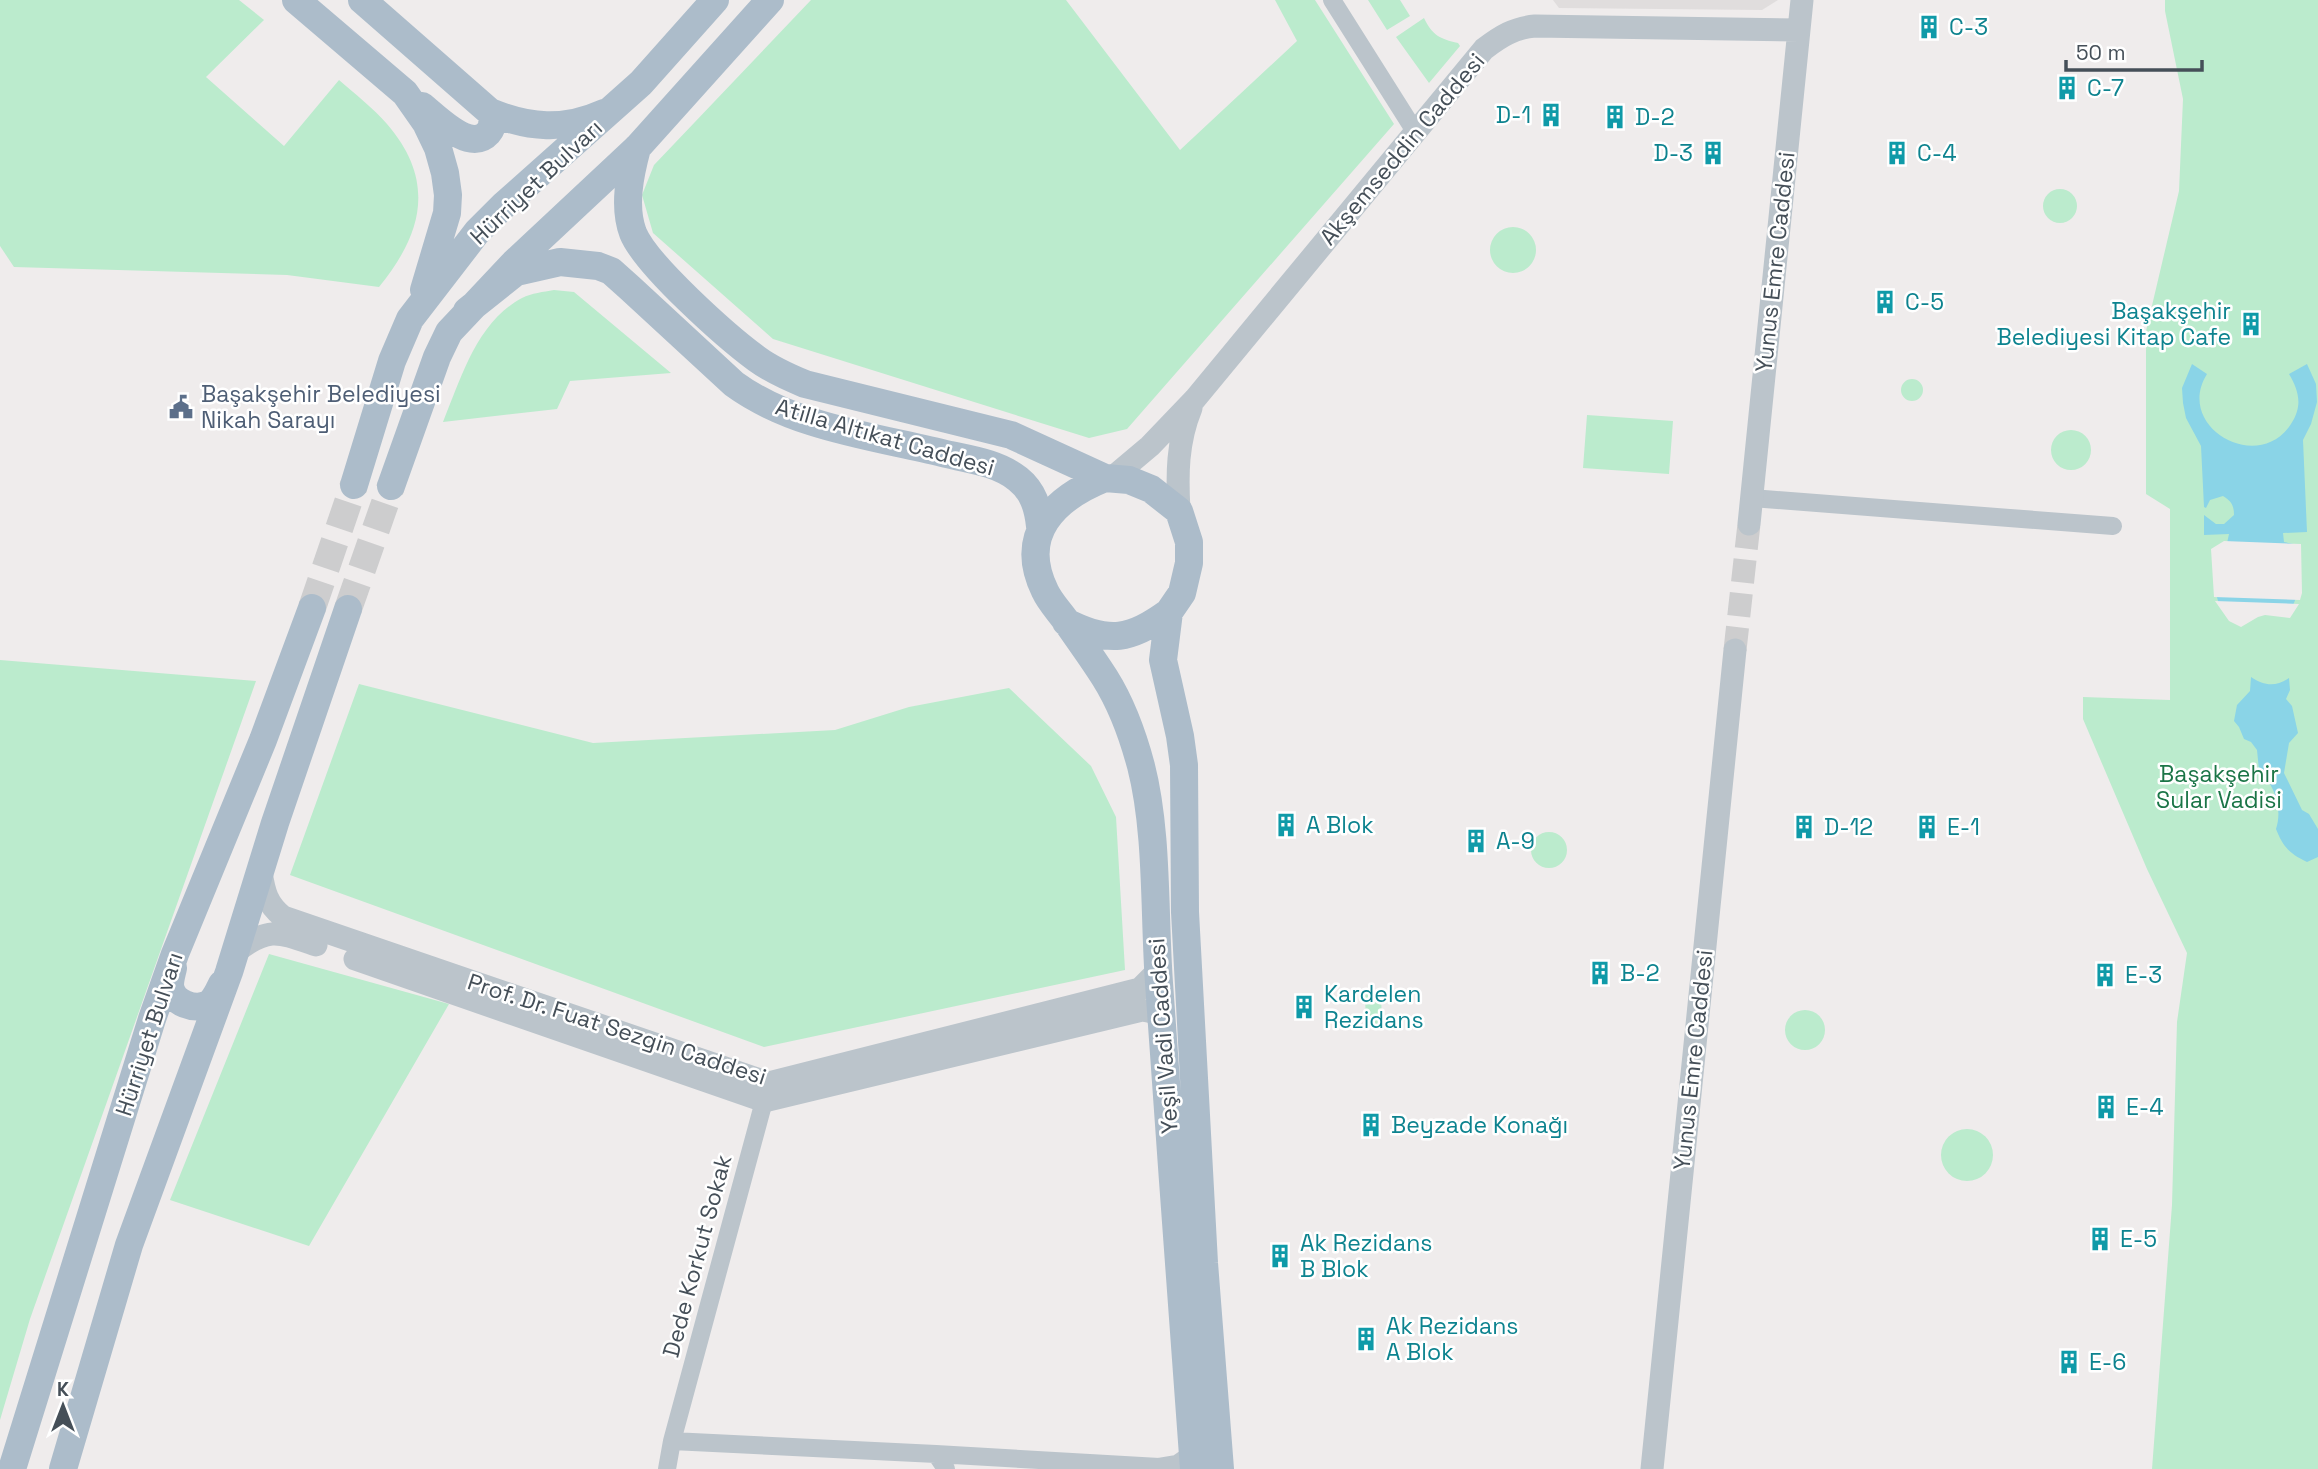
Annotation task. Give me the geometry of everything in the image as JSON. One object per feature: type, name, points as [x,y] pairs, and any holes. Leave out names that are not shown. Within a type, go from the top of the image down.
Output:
[{"type":"main road","points":[[296,0],[458,135],[481,138],[491,130],[493,117],[490,112],[362,0]]},
{"type":"main road","name":"Hürriyet Bulvarı","points":[[354,485],[401,336],[419,307],[477,232],[503,205],[617,107],[715,0]]},
{"type":"main road","name":"Hürriyet Bulvarı","points":[[391,486],[437,357],[449,332],[514,263],[636,148],[770,0]]},
{"type":"main road","points":[[405,93],[426,123],[438,148],[448,195],[447,213],[419,307]]},
{"type":"main road","points":[[490,112],[515,122],[556,125],[578,123],[617,107]]},
{"type":"main road","name":"Atilla Altıkat Caddesi","points":[[636,148],[628,201],[633,231],[641,248],[657,267],[757,360],[780,374],[805,384],[1011,435],[1109,478]]},
{"type":"main road","name":"Atilla Altıkat Caddesi","points":[[467,311],[516,272],[560,262],[598,266],[611,271],[734,384],[750,395],[793,415],[975,461],[1010,473],[1028,489],[1037,507],[1040,526]]},
{"type":"main road","points":[[1040,526],[1083,487],[1109,478],[1129,480],[1151,489],[1179,511]]},
{"type":"main road","name":"Yeşil Vadi Caddesi","points":[[1066,622],[1097,635],[1124,636],[1137,633],[1169,612],[1182,593],[1189,563],[1189,542],[1179,511]]},
{"type":"main road","name":"Yeşil Vadi Caddesi","points":[[1040,526],[1037,563],[1045,592],[1119,704],[1141,768],[1153,856],[1158,965],[1194,1461]]},
{"type":"main road","name":"Hürriyet Bulvarı","points":[[12,1469],[152,1019],[175,954],[263,740],[312,608]]},
{"type":"main road","points":[[63,1469],[129,1245],[232,962],[275,823],[348,609]]},
{"type":"main road","name":"Yeşil Vadi Caddesi","points":[[1169,612],[1163,660],[1184,765],[1185,912],[1204,1264],[1220,1469]]},
{"type":"main road","points":[[175,954],[170,986],[176,999],[196,1007],[213,1000],[232,962]]},
{"type":"street","points":[[1332,0],[1416,133]]},
{"type":"street","name":"Yunus Emre Caddesi","points":[[1749,524],[1802,0]]},
{"type":"street","name":"Akşemseddin Caddesi","points":[[1109,478],[1150,446],[1195,399],[1484,49],[1500,36],[1518,28],[1799,30]]},
{"type":"street","name":"Akşemseddin Caddesi","points":[[1179,511],[1178,454],[1183,428],[1195,399]]},
{"type":"street","points":[[1752,498],[2113,526]]},
{"type":"street","name":"Yunus Emre Caddesi","points":[[1652,1469],[1735,650]]},
{"type":"street","name":"Prof. Dr. Fuat Sezgin Caddesi","points":[[261,873],[270,907],[283,917],[766,1092],[1140,989],[1154,975],[1158,965]]},
{"type":"street","name":"Prof. Dr. Fuat Sezgin Caddesi","points":[[232,962],[252,939],[270,933],[292,937],[766,1092],[1142,1010],[1153,1012],[1162,1021]]},
{"type":"street","name":"Dede Korkut Sokak","points":[[667,1469],[672,1441],[766,1092]]},
{"type":"street","points":[[672,1441],[941,1462],[1161,1468],[1194,1461]]},
{"type":"shaded area","points":[[1553,0],[1778,0],[1762,10],[1559,8]]},
{"type":"green space","points":[[0,0],[239,0],[264,20],[206,77],[284,146],[339,80],[382,118],[403,145],[413,166],[418,186],[418,207],[406,247],[394,267],[379,287],[287,275],[14,267],[0,246]]},
{"type":"green space","points":[[811,0],[1066,0],[1180,150],[1297,41],[1275,0],[1315,0],[1394,124],[1127,429],[1089,438],[773,339],[653,233],[642,195],[654,165]]},
{"type":"green space","points":[[1368,0],[1400,0],[1410,16],[1387,30]]},
{"type":"green space","name":"Başakşehir Sular Vadisi","points":[[2165,0],[2318,0],[2318,1469],[2152,1469],[2172,1205],[2177,1022],[2187,953],[2147,869],[2083,719],[2083,697],[2170,700],[2170,509],[2146,494],[2146,331],[2179,191],[2183,99]]},
{"type":"green space","points":[[1424,18],[1437,35],[1460,46],[1429,83],[1396,37]]},
{"type":"green space","points":[[2060,189],[2072,194],[2077,206],[2072,218],[2060,223],[2048,218],[2043,206],[2048,194]]},
{"type":"green space","points":[[1513,227],[1530,233],[1536,250],[1530,267],[1513,273],[1496,267],[1490,250],[1496,233]]},
{"type":"green space","points":[[554,290],[574,292],[671,373],[570,381],[557,409],[443,422],[472,352],[493,321],[506,308],[522,298]]},
{"type":"green space","points":[[1912,379],[1920,382],[1923,390],[1920,398],[1912,401],[1904,398],[1901,390],[1904,382]]},
{"type":"green space","points":[[1587,415],[1673,421],[1669,474],[1583,468]]},
{"type":"green space","points":[[2071,430],[2079,431],[2085,436],[2090,442],[2090,458],[2085,464],[2079,469],[2071,470],[2063,469],[2057,464],[2052,458],[2051,450],[2052,442],[2057,436],[2063,431]]},
{"type":"green space","points":[[0,660],[256,681],[30,1319],[0,1420]]},
{"type":"green space","points":[[359,684],[593,743],[835,730],[909,707],[1009,688],[1091,766],[1116,817],[1125,970],[764,1047],[290,875]]},
{"type":"green space","points":[[1549,832],[1562,837],[1567,850],[1562,863],[1549,868],[1536,863],[1531,850],[1536,837]]},
{"type":"green space","points":[[269,954],[449,1004],[309,1246],[170,1200]]},
{"type":"green space","points":[[1381,993],[1382,1026],[1366,1026],[1365,994]]},
{"type":"green space","points":[[1805,1010],[1813,1011],[1819,1016],[1824,1022],[1824,1038],[1819,1044],[1813,1049],[1805,1050],[1797,1049],[1791,1044],[1786,1038],[1785,1030],[1786,1022],[1791,1016],[1797,1011]]},
{"type":"green space","points":[[1967,1129],[1977,1131],[1985,1137],[1991,1145],[1991,1165],[1985,1173],[1977,1179],[1967,1181],[1957,1179],[1949,1173],[1943,1165],[1941,1155],[1943,1145],[1949,1137],[1957,1131]]},
{"type":"water","points":[[2192,364],[2207,374],[2200,393],[2202,411],[2210,427],[2224,438],[2241,445],[2259,445],[2277,439],[2291,424],[2297,411],[2298,399],[2289,374],[2307,364],[2316,384],[2317,402],[2303,440],[2307,532],[2283,533],[2284,542],[2298,545],[2298,593],[2289,615],[2219,604],[2216,594],[2229,534],[2204,535],[2204,515],[2216,524],[2224,524],[2234,512],[2232,504],[2223,496],[2210,500],[2206,508],[2204,507],[2201,446],[2186,418],[2183,403],[2182,388]]},
{"type":"water","points":[[2251,677],[2270,684],[2289,678],[2290,690],[2286,699],[2292,706],[2298,733],[2289,743],[2284,773],[2302,810],[2309,814],[2318,829],[2318,857],[2307,862],[2292,853],[2281,841],[2276,829],[2278,805],[2273,789],[2259,770],[2257,750],[2251,742],[2244,739],[2234,721],[2237,705],[2250,691]]},
{"type":"pier","points":[[2224,541],[2301,544],[2300,600],[2214,597],[2211,549]]},
{"type":"pier","points":[[2215,601],[2299,604],[2290,618],[2265,615],[2241,627],[2229,621]]},
{"type":"tunnel","points":[[312,608],[354,485]]},
{"type":"tunnel","points":[[348,609],[391,486]]},
{"type":"tunnel","points":[[1735,650],[1749,524]]},
{"type":"place","name":"C-3","points":[[1929,27]]},
{"type":"place","name":"C-7","points":[[2067,88]]},
{"type":"place","name":"D-1","points":[[1551,115]]},
{"type":"place","name":"D-2","points":[[1615,117]]},
{"type":"place","name":"D-3","points":[[1713,153]]},
{"type":"place","name":"C-4","points":[[1897,153]]},
{"type":"place","name":"C-5","points":[[1885,302]]},
{"type":"place","name":"Başakşehir Belediyesi Kitap Cafe","points":[[2251,324]]},
{"type":"place","name":"Başakşehir Belediyesi Nikah Sarayı","points":[[181,407]]},
{"type":"place","name":"A Blok","points":[[1286,825]]},
{"type":"place","name":"D-12","points":[[1804,827]]},
{"type":"place","name":"E-1","points":[[1927,827]]},
{"type":"place","name":"A-9","points":[[1476,841]]},
{"type":"place","name":"B-2","points":[[1600,973]]},
{"type":"place","name":"E-3","points":[[2105,975]]},
{"type":"place","name":"Kardelen Rezidans","points":[[1304,1007]]},
{"type":"place","name":"E-4","points":[[2106,1107]]},
{"type":"place","name":"Beyzade Konağı","points":[[1371,1125]]},
{"type":"place","name":"E-5","points":[[2100,1239]]},
{"type":"place","name":"Ak Rezidans B Blok","points":[[1280,1256]]},
{"type":"place","name":"Ak Rezidans A Blok","points":[[1366,1339]]},
{"type":"place","name":"E-6","points":[[2069,1362]]}]
